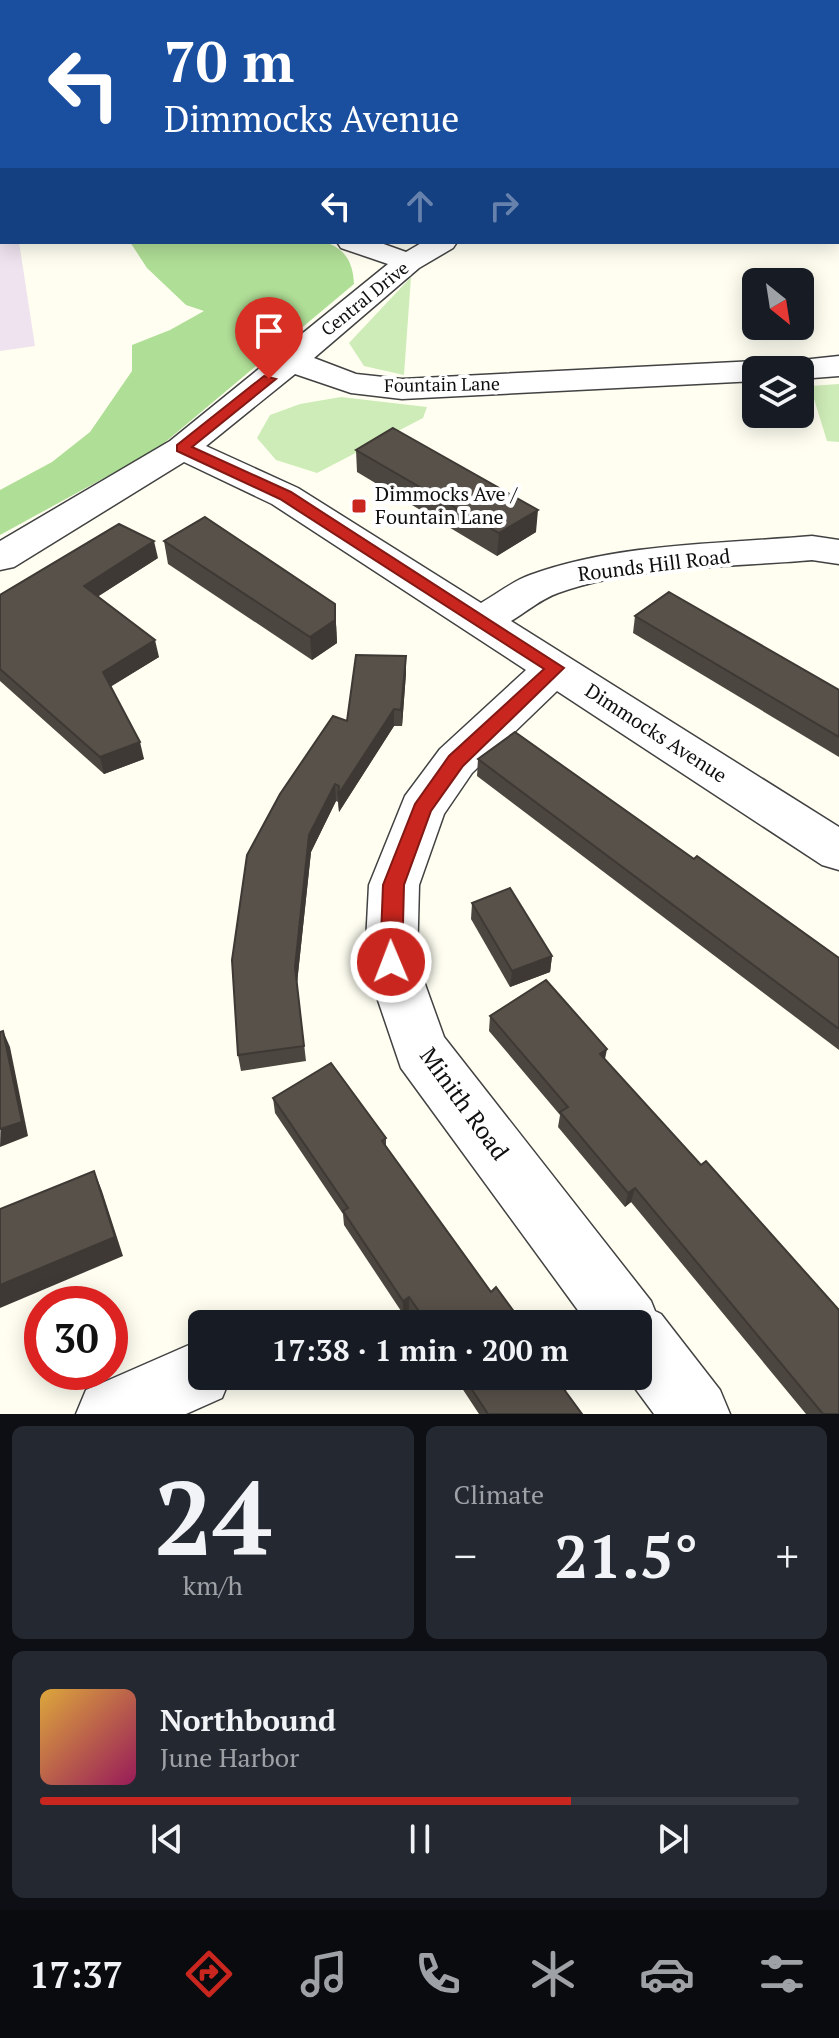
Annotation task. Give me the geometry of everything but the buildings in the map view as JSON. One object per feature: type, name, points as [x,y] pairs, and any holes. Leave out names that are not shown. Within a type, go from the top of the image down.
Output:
[{"type":"street","points":[[357,244],[409,262]]},
{"type":"street","name":"Central Drive","points":[[291,361],[409,262],[440,244]]},
{"type":"street","points":[[0,558],[182,448],[291,361]]},
{"type":"street","name":"Fountain Lane","points":[[291,361],[351,383],[402,389],[742,372]]},
{"type":"street","points":[[814,368],[839,366]]},
{"type":"street","name":"Dimmocks Avenue","points":[[182,448],[285,496],[839,851]]},
{"type":"street","name":"Rounds Hill Road","points":[[481,621],[540,585],[582,572],[648,562],[812,548],[839,552]]},
{"type":"street","name":"Minith Road","points":[[555,668],[456,761],[422,809],[394,885],[391,962],[421,1050],[617,1310]]},
{"type":"street","points":[[652,1356],[696,1414]]},
{"type":"street","points":[[110,1414],[188,1379]]},
{"type":"shaded area","points":[[0,244],[19,244],[35,346],[0,351]]},
{"type":"green space","points":[[131,244],[329,244],[347,258],[354,284],[157,449],[0,535],[0,490],[52,462],[90,432],[132,371],[132,345],[170,330],[204,311],[186,305],[147,268]]},
{"type":"green space","points":[[411,277],[404,375],[364,366],[349,343]]},
{"type":"green space","points":[[839,384],[839,442],[827,441],[814,399],[814,386]]},
{"type":"green space","points":[[341,397],[427,407],[423,418],[317,473],[276,460],[257,438],[270,415],[300,404]]},
{"type":"place","name":"Dimmocks Ave / Fountain Lane","points":[[359,506]]},
{"type":"route","points":[[269,379],[182,448],[285,496],[555,668],[456,761],[422,809],[394,885],[391,962]]}]
